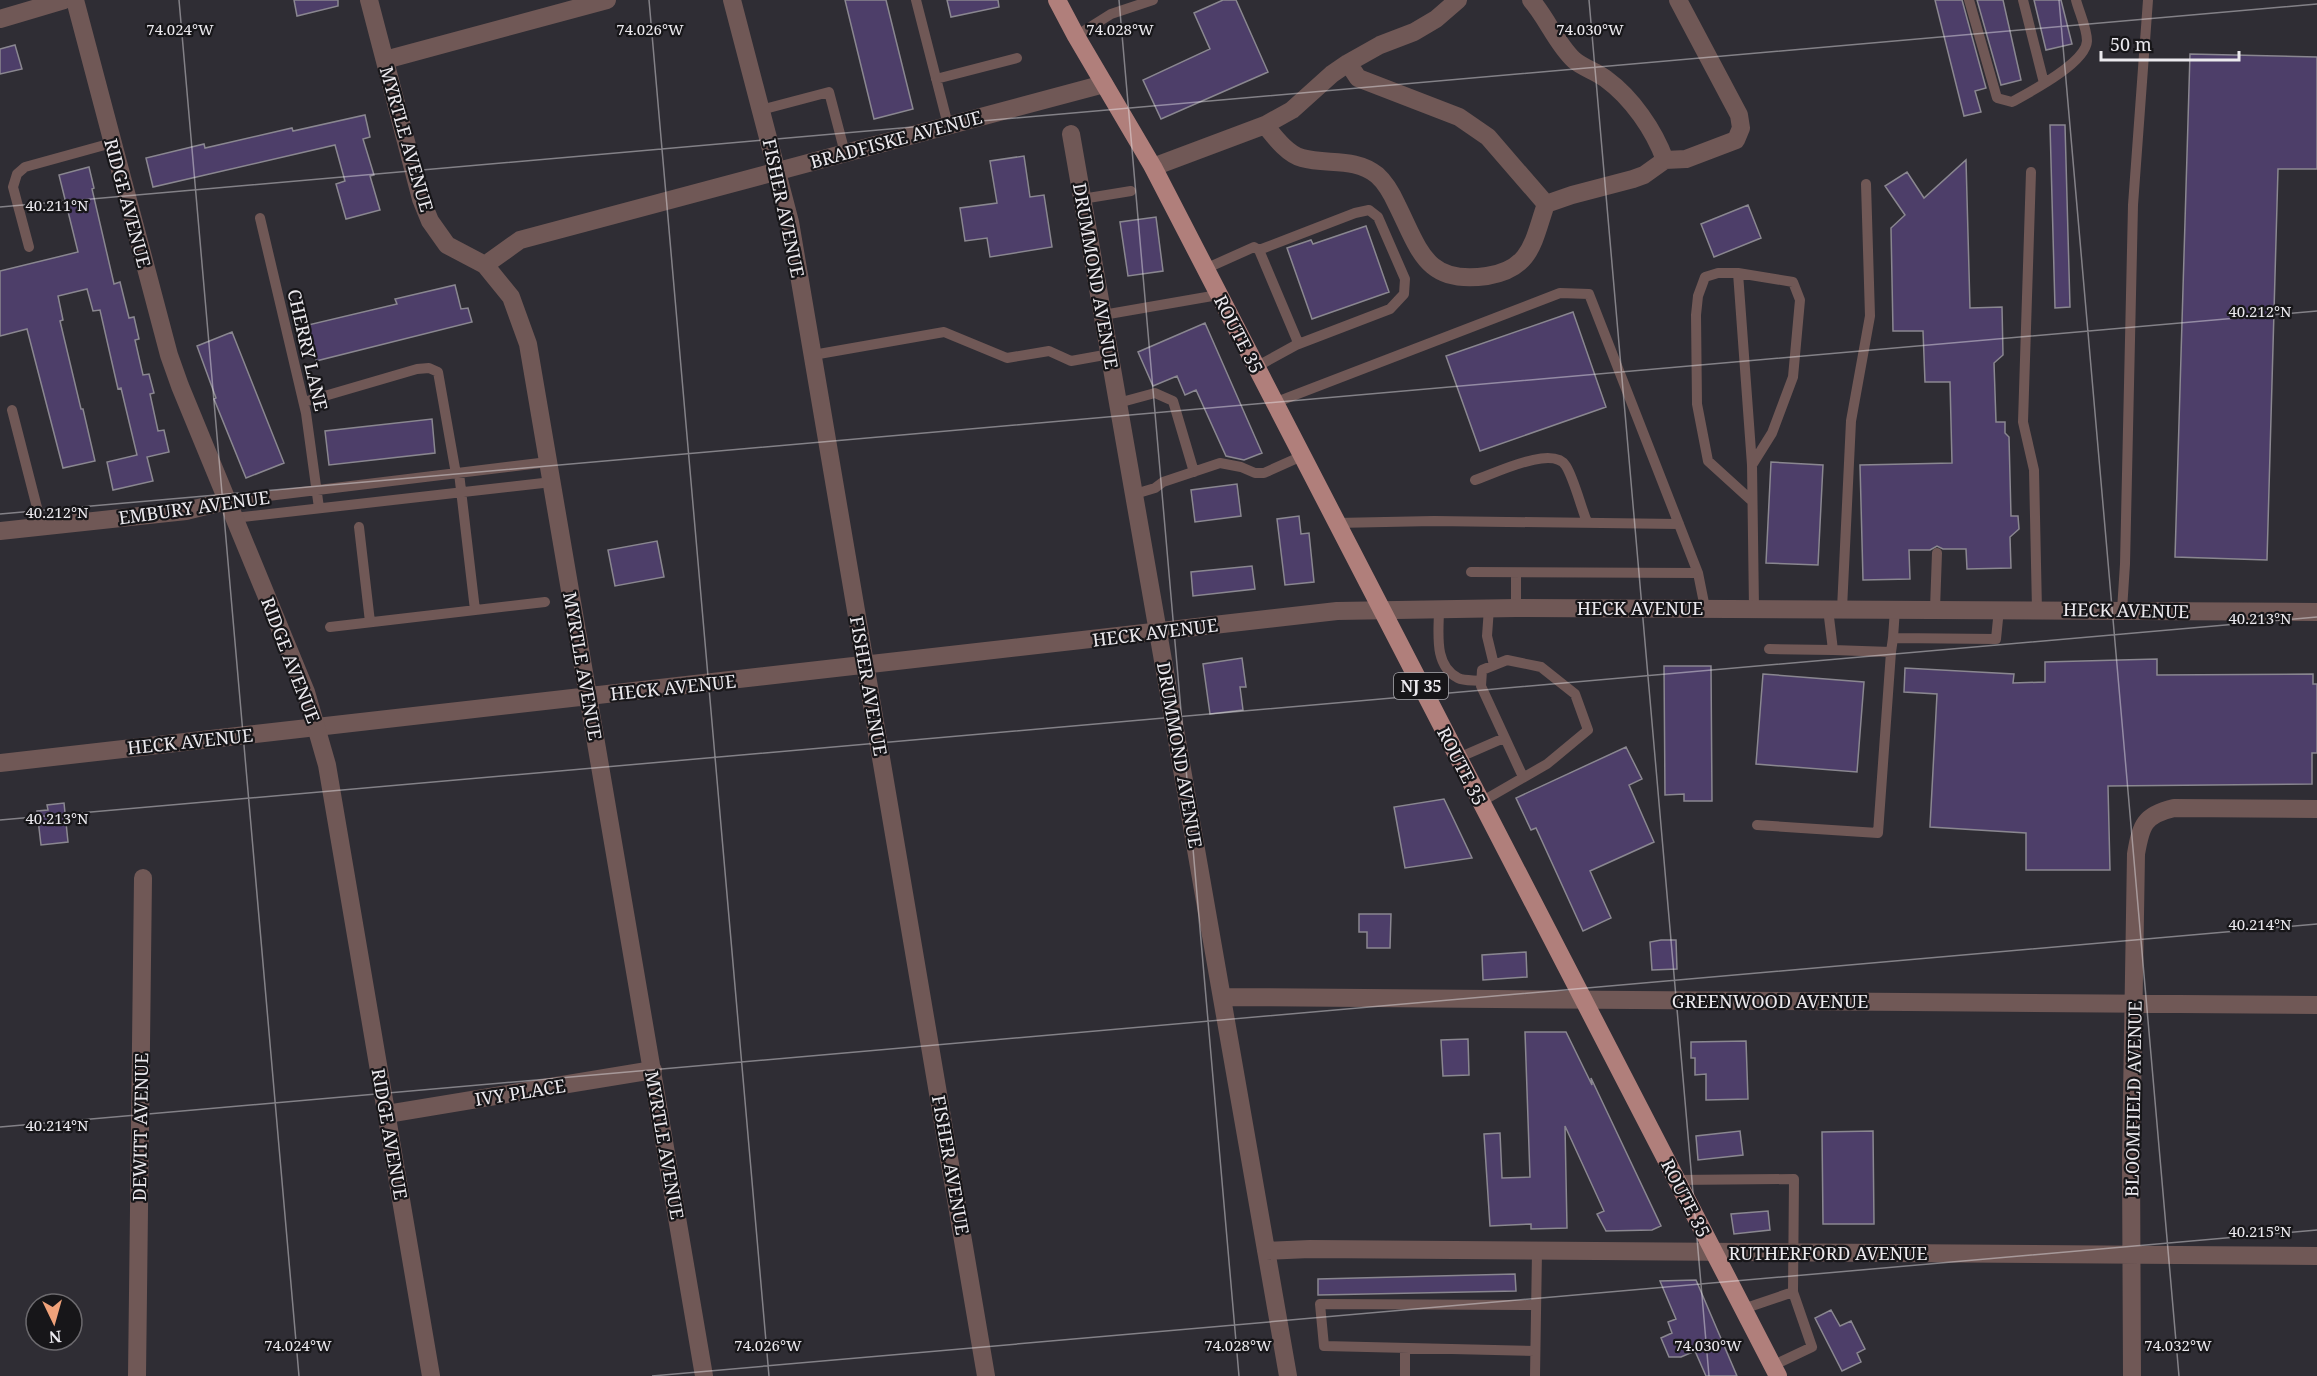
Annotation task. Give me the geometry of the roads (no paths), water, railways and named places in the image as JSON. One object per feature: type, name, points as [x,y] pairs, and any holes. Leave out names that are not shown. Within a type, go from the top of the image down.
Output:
[{"type":"main road","name":"ROUTE 35","points":[[1057,0],[1153,167],[1775,1371]]},
{"type":"street","points":[[0,19],[64,0]]},
{"type":"street","name":"RIDGE AVENUE","points":[[75,0],[169,355],[306,692],[327,765],[431,1376]]},
{"type":"street","name":"MYRTLE AVENUE","points":[[369,0],[421,199],[430,221],[447,245],[485,265],[511,297],[528,344],[704,1376]]},
{"type":"street","points":[[385,60],[608,0]]},
{"type":"street","name":"FISHER AVENUE","points":[[732,0],[790,222],[986,1376]]},
{"type":"street","points":[[1153,167],[1265,125],[1292,110],[1332,74],[1348,63],[1380,45],[1414,32],[1436,19],[1458,0]]},
{"type":"street","points":[[1531,0],[1575,61],[1605,78],[1628,100],[1656,139],[1665,160]]},
{"type":"street","points":[[1546,204],[1633,180],[1665,160],[1686,159],[1736,140],[1741,128],[1739,115],[1678,0]]},
{"type":"street","points":[[1348,63],[1358,78],[1459,117],[1488,137],[1546,204]]},
{"type":"street","name":"BRADFISKE AVENUE","points":[[485,265],[520,240],[1104,84]]},
{"type":"street","points":[[1265,125],[1282,144],[1301,158],[1344,162],[1364,167],[1377,175],[1389,189],[1423,257],[1441,273],[1460,277],[1479,277],[1515,268],[1532,245],[1546,204]]},
{"type":"street","name":"DRUMMOND AVENUE","points":[[1071,134],[1288,1376]]},
{"type":"street","name":"EMBURY AVENUE","points":[[0,531],[186,511],[227,501]]},
{"type":"street","name":"HECK AVENUE","points":[[0,763],[1337,610],[1754,608],[2317,612]]},
{"type":"street","name":"BLOOMFIELD AVENUE","points":[[2132,1376],[2134,1004],[2136,854],[2139,835],[2144,824],[2158,812],[2174,808],[2317,809]]},
{"type":"street","name":"DEWITT AVENUE","points":[[137,1376],[142,878]]},
{"type":"street","name":"GREENWOOD AVENUE","points":[[1222,997],[2317,1005]]},
{"type":"street","name":"IVY PLACE","points":[[387,1114],[653,1070]]},
{"type":"street","name":"RUTHERFORD AVENUE","points":[[1266,1251],[2317,1256]]},
{"type":"lane","points":[[916,0],[948,125]]},
{"type":"lane","points":[[1076,36],[1111,14],[1141,2],[1153,0]]},
{"type":"lane","points":[[1969,0],[1997,98],[2012,102],[2065,70],[2083,51],[2087,42],[2076,0]]},
{"type":"lane","points":[[2023,0],[2044,83]]},
{"type":"lane","points":[[2122,610],[2133,205],[2148,0]]},
{"type":"lane","points":[[936,79],[1017,58]]},
{"type":"lane","points":[[761,110],[829,92],[845,153]]},
{"type":"lane","points":[[29,247],[13,187],[17,174],[25,167],[112,143]]},
{"type":"lane","points":[[2031,172],[2023,422],[2034,470],[2037,610]]},
{"type":"lane","points":[[1833,650],[1851,421],[1870,316],[1866,184]]},
{"type":"lane","points":[[1083,200],[1131,191]]},
{"type":"lane","points":[[1256,367],[1296,345],[1390,309],[1404,294],[1405,279],[1378,217],[1369,210],[1355,213],[1259,250]]},
{"type":"lane","name":"CHERRY LANE","points":[[260,218],[304,402],[316,490]]},
{"type":"lane","points":[[1205,269],[1254,247],[1259,250],[1297,340],[1296,345]]},
{"type":"lane","points":[[1752,465],[1772,433],[1793,377],[1800,300],[1792,282],[1738,273],[1718,273],[1705,277],[1698,296],[1696,404],[1708,461],[1752,501]]},
{"type":"lane","points":[[1738,273],[1752,465],[1754,608]]},
{"type":"lane","points":[[1274,403],[1560,293],[1589,294],[1698,573],[1705,608]]},
{"type":"lane","points":[[1103,315],[1218,295]]},
{"type":"lane","points":[[813,355],[944,332],[1007,358],[1049,351],[1071,361],[1110,354]]},
{"type":"lane","points":[[304,402],[417,369],[429,368],[438,372],[462,491],[475,610]]},
{"type":"lane","points":[[1118,403],[1155,393],[1173,401],[1194,472]]},
{"type":"lane","points":[[12,410],[42,527]]},
{"type":"lane","points":[[1135,494],[1220,463],[1241,467],[1255,473],[1264,473],[1302,456]]},
{"type":"lane","points":[[1475,480],[1540,457],[1555,458],[1565,464],[1587,522]]},
{"type":"lane","name":"EMBURY AVENUE","points":[[227,501],[548,462]]},
{"type":"lane","name":"EMBURY AVENUE","points":[[234,518],[552,482]]},
{"type":"lane","points":[[316,490],[319,508]]},
{"type":"lane","points":[[1336,523],[1434,521],[1679,524]]},
{"type":"lane","points":[[359,527],[370,622]]},
{"type":"lane","points":[[1935,609],[1936,553]]},
{"type":"lane","points":[[1471,573],[1698,573]]},
{"type":"lane","points":[[1516,573],[1516,608]]},
{"type":"lane","points":[[330,627],[545,602]]},
{"type":"lane","points":[[1489,608],[1487,636],[1494,665]]},
{"type":"lane","points":[[1439,609],[1439,650],[1443,666],[1459,679],[1481,681]]},
{"type":"lane","points":[[1757,825],[1878,833],[1895,609]]},
{"type":"lane","points":[[1893,638],[1996,639],[1999,609]]},
{"type":"lane","points":[[1769,649],[1891,652]]},
{"type":"lane","points":[[1480,801],[1547,764],[1588,730],[1575,694],[1541,667],[1507,660],[1482,670],[1481,686],[1523,777]]},
{"type":"lane","points":[[1458,758],[1504,738]]},
{"type":"lane","points":[[1676,1180],[1794,1179],[1792,1292],[1812,1347],[1775,1371]]},
{"type":"lane","points":[[1535,1376],[1537,1251]]},
{"type":"lane","points":[[1743,1309],[1792,1292]]},
{"type":"lane","points":[[1535,1305],[1320,1304],[1324,1346],[1535,1352]]},
{"type":"lane","points":[[1405,1349],[1405,1376]]}]
